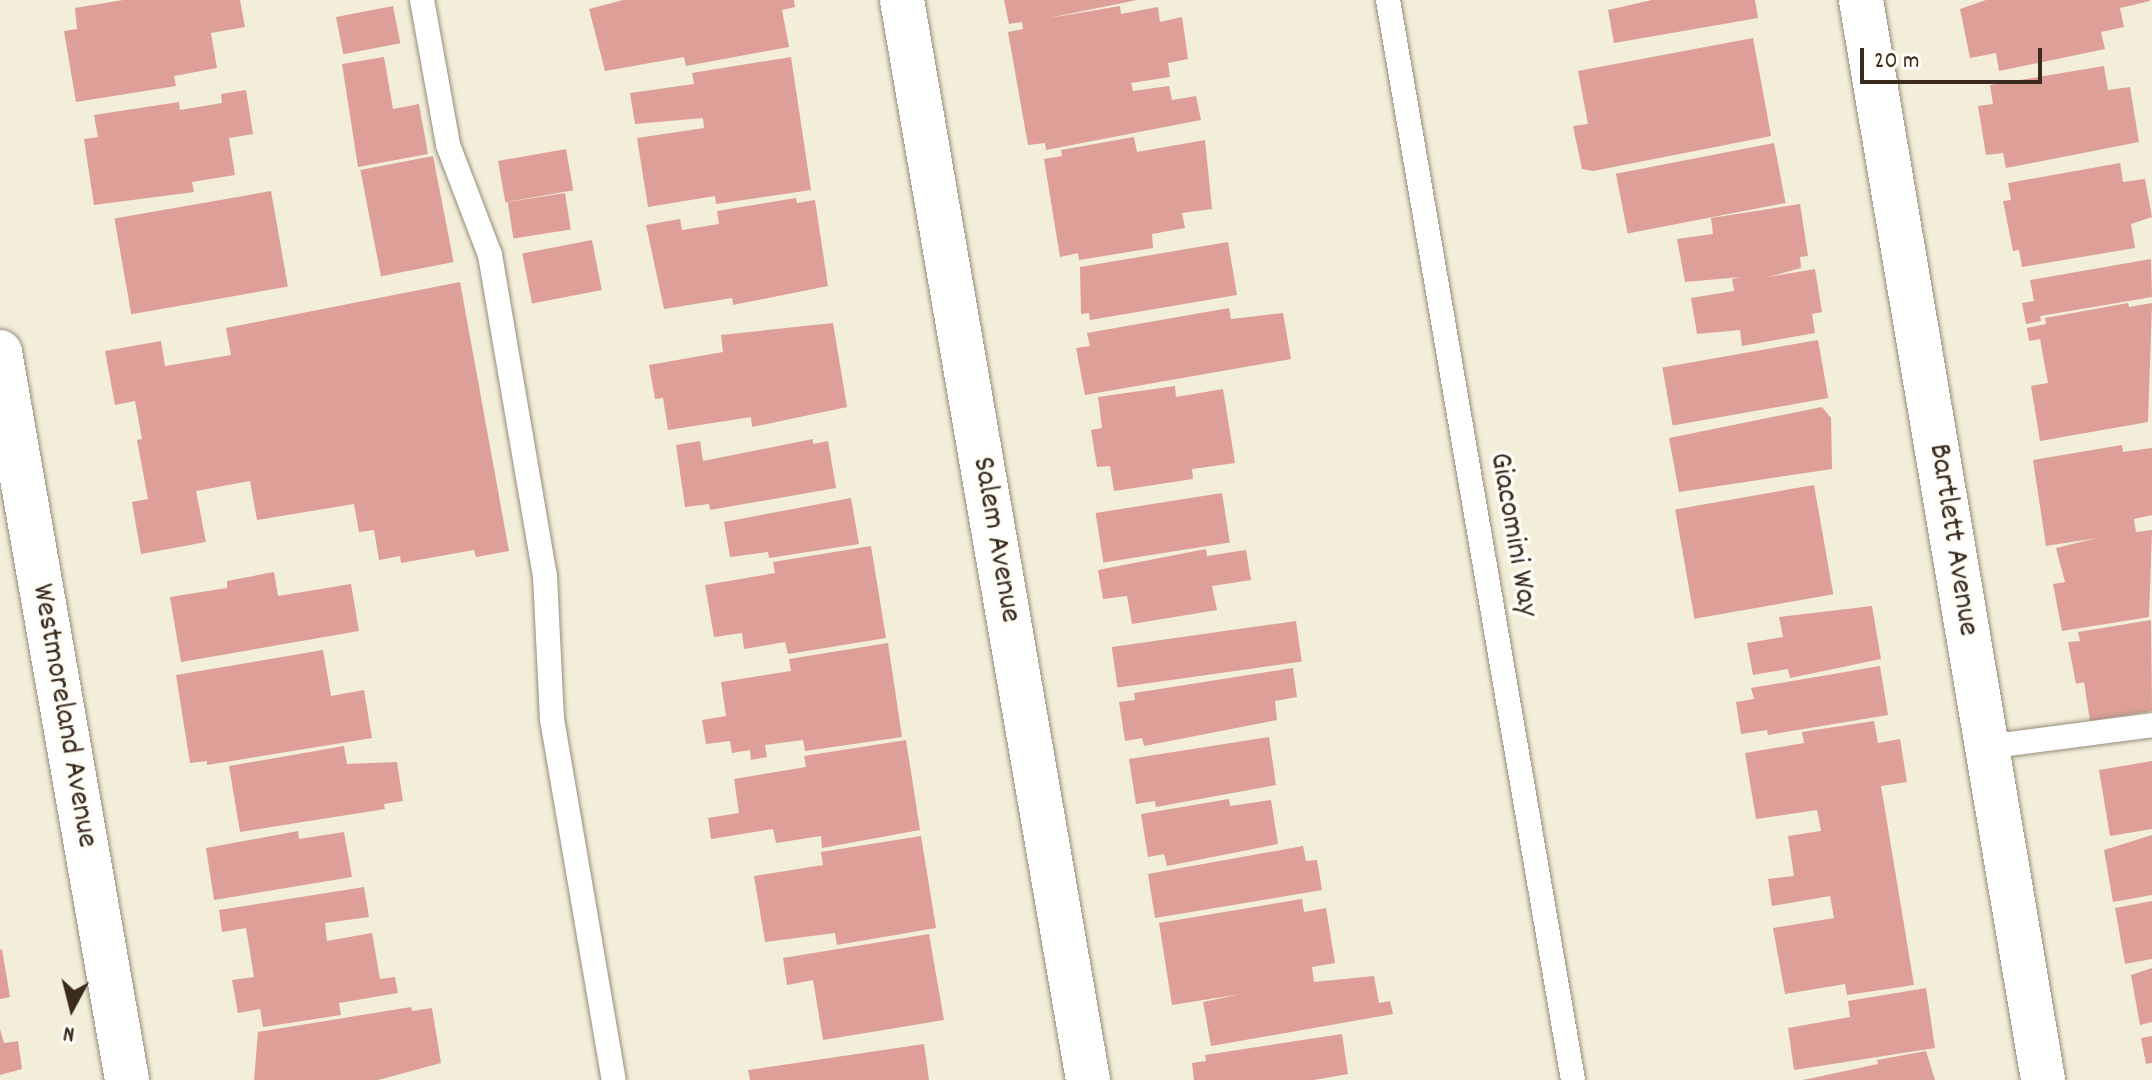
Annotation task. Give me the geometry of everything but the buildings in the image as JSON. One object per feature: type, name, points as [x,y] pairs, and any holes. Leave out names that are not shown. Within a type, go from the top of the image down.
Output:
[{"type":"street","name":"Salem Avenue","points":[[902,0],[1088,1080]]},
{"type":"street","name":"Bartlett Avenue","points":[[1861,0],[2043,1080]]},
{"type":"street","name":"Westmoreland Avenue","points":[[0,352],[9,462],[127,1080]]},
{"type":"lane","points":[[422,0],[448,145],[490,255],[545,576],[552,719],[614,1080]]},
{"type":"lane","name":"Giacomini Way","points":[[1388,0],[1573,1080]]},
{"type":"lane","points":[[1986,747],[2152,725]]}]
